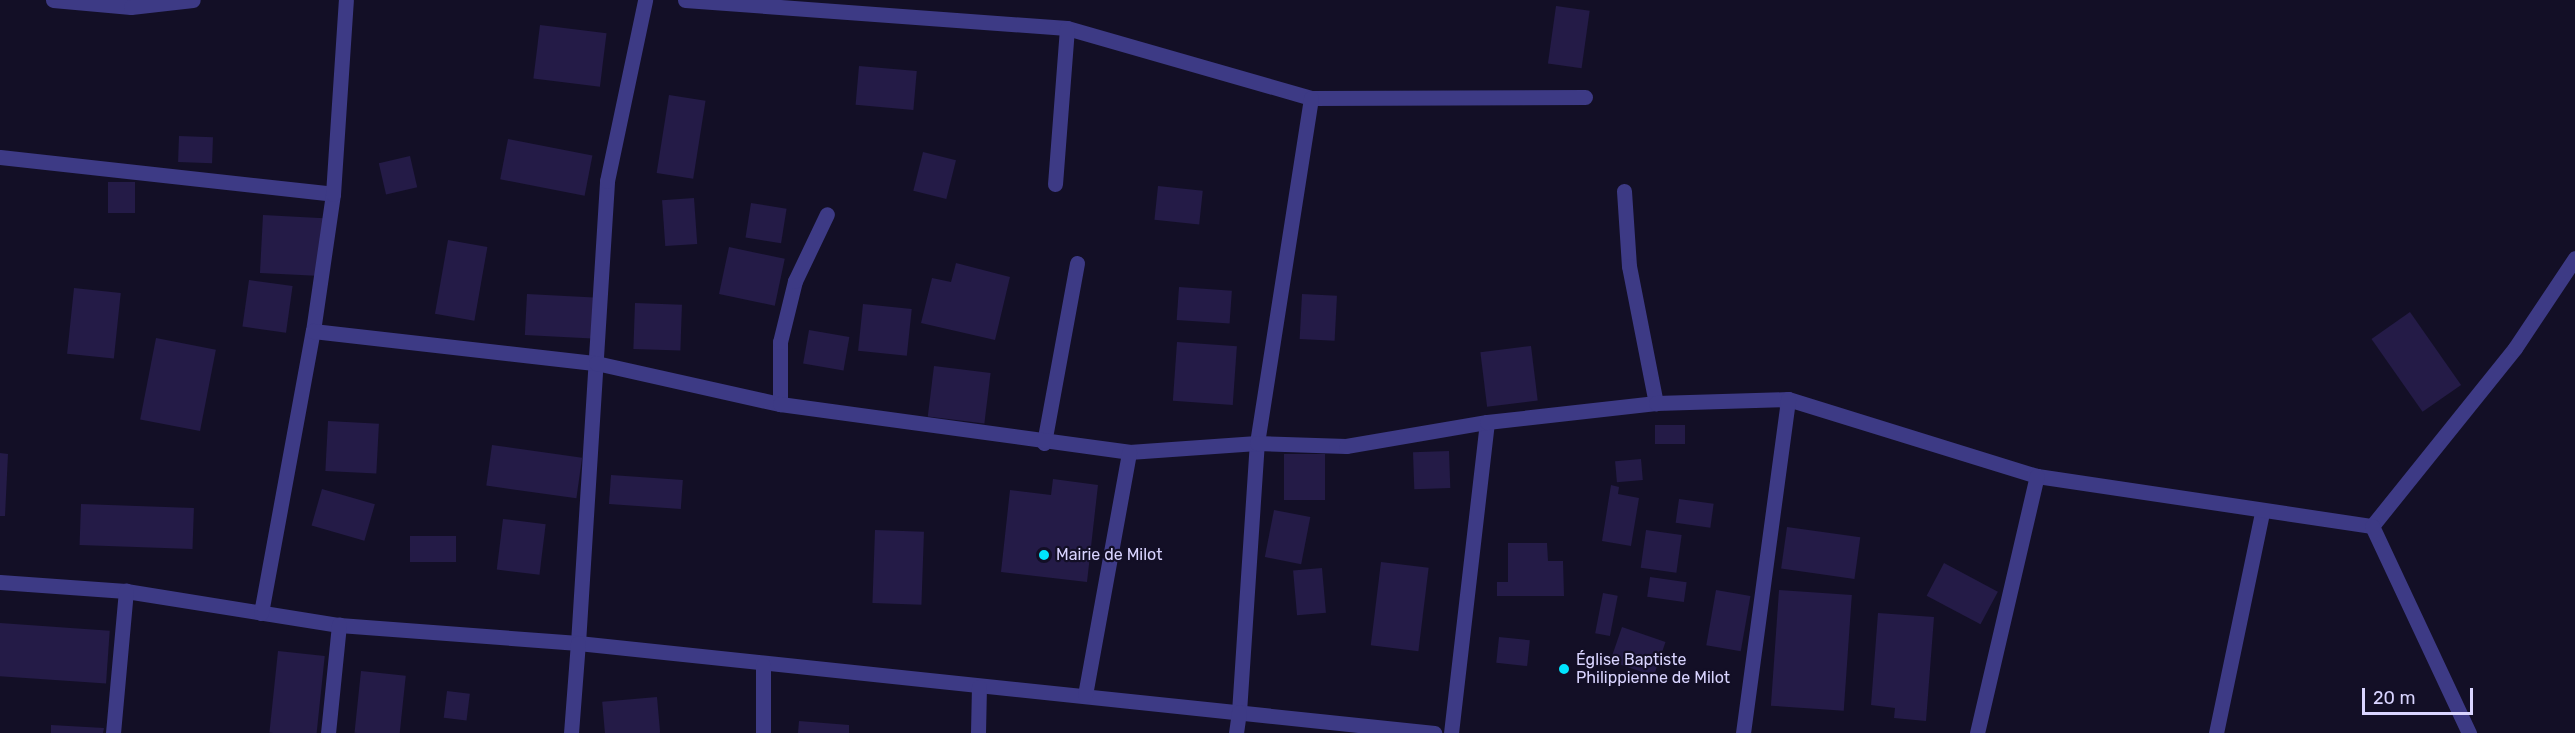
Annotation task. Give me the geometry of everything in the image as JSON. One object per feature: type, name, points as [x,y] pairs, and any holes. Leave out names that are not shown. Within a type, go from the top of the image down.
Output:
[{"type":"street","points":[[53,0],[131,7],[193,0]]},
{"type":"street","points":[[261,613],[314,331],[333,194],[346,0]]},
{"type":"street","points":[[571,733],[607,181],[645,0]]},
{"type":"street","points":[[685,0],[1067,28],[1311,98],[1585,97]]},
{"type":"street","points":[[1055,184],[1067,28]]},
{"type":"street","points":[[1236,733],[1257,443],[1311,98]]},
{"type":"street","points":[[0,157],[333,194]]},
{"type":"street","points":[[1624,191],[1629,266],[1656,403]]},
{"type":"street","points":[[780,404],[780,342],[795,281],[827,214]]},
{"type":"street","points":[[2372,526],[2515,348],[2575,258]]},
{"type":"street","points":[[1044,443],[1077,263]]},
{"type":"street","points":[[314,331],[596,363],[780,404],[1044,443],[1129,452],[1257,443],[1346,446],[1487,423],[1656,403],[1788,399],[2037,476],[2262,512],[2372,526]]},
{"type":"street","points":[[1743,733],[1788,399]]},
{"type":"street","points":[[1451,733],[1487,423]]},
{"type":"street","points":[[1085,695],[1129,452]]},
{"type":"street","points":[[1977,733],[2037,476]]},
{"type":"street","points":[[2216,733],[2262,512]]},
{"type":"street","points":[[2372,526],[2469,733]]},
{"type":"street","points":[[0,582],[126,591],[339,625],[578,643],[979,687],[1085,695],[1434,733]]},
{"type":"street","points":[[113,733],[126,591]]},
{"type":"street","points":[[328,733],[339,625]]},
{"type":"street","points":[[763,664],[763,733]]},
{"type":"street","points":[[978,733],[979,687]]},
{"type":"building","points":[[1556,6],[1590,11],[1582,68],[1548,63]]},
{"type":"building","points":[[540,25],[607,33],[600,87],[533,79]]},
{"type":"building","points":[[859,66],[917,71],[913,110],[856,105]]},
{"type":"building","points":[[669,95],[706,101],[693,179],[657,173]]},
{"type":"building","points":[[179,136],[213,137],[212,163],[178,162]]},
{"type":"building","points":[[508,139],[592,155],[585,196],[500,179]]},
{"type":"building","points":[[923,152],[956,160],[946,199],[913,191]]},
{"type":"building","points":[[410,156],[417,187],[386,194],[379,163]]},
{"type":"building","points":[[108,182],[135,182],[135,213],[108,213]]},
{"type":"building","points":[[1158,186],[1203,191],[1199,225],[1154,220]]},
{"type":"building","points":[[694,198],[697,244],[665,246],[662,200]]},
{"type":"building","points":[[751,203],[787,209],[781,243],[746,238]]},
{"type":"building","points":[[263,215],[329,218],[326,276],[260,273]]},
{"type":"building","points":[[448,240],[487,247],[474,321],[435,314]]},
{"type":"building","points":[[729,247],[785,259],[775,306],[719,294]]},
{"type":"building","points":[[956,263],[1010,277],[995,340],[921,323],[932,278],[951,282]]},
{"type":"building","points":[[249,280],[293,286],[286,333],[242,327]]},
{"type":"building","points":[[1179,287],[1232,291],[1230,324],[1177,320]]},
{"type":"building","points":[[74,288],[121,293],[114,359],[67,354]]},
{"type":"building","points":[[527,294],[599,298],[597,339],[525,335]]},
{"type":"building","points":[[1302,294],[1337,296],[1335,341],[1300,339]]},
{"type":"building","points":[[635,303],[682,305],[680,351],[633,349]]},
{"type":"building","points":[[863,304],[912,309],[907,356],[858,351]]},
{"type":"building","points":[[2410,312],[2461,385],[2423,412],[2371,339]]},
{"type":"building","points":[[809,330],[849,337],[843,371],[803,363]]},
{"type":"building","points":[[156,338],[216,350],[200,431],[140,419]]},
{"type":"building","points":[[1177,342],[1237,346],[1233,405],[1173,401]]},
{"type":"building","points":[[1531,346],[1538,401],[1487,407],[1480,352]]},
{"type":"building","points":[[934,366],[991,373],[984,424],[928,417]]},
{"type":"building","points":[[328,421],[379,424],[376,474],[325,471]]},
{"type":"building","points":[[1655,425],[1685,425],[1685,444],[1655,444]]},
{"type":"building","points":[[492,445],[582,458],[576,498],[486,486]]},
{"type":"building","points":[[1449,451],[1450,488],[1414,489],[1413,452]]},
{"type":"building","points":[[0,453],[8,454],[5,516],[0,516]]},
{"type":"building","points":[[1284,454],[1325,454],[1325,500],[1284,500]]},
{"type":"building","points":[[1641,459],[1643,480],[1617,482],[1615,461]]},
{"type":"building","points":[[611,475],[683,480],[681,509],[609,504]]},
{"type":"building","points":[[1053,479],[1098,485],[1087,582],[1001,572],[1010,490],[1051,495]]},
{"type":"building","points":[[1611,485],[1619,487],[1618,494],[1639,498],[1631,546],[1602,541]]},
{"type":"building","points":[[322,489],[375,504],[364,541],[312,526]]},
{"type":"building","points":[[1679,499],[1714,504],[1710,528],[1676,523]]},
{"type":"building","points":[[81,504],[194,508],[193,549],[80,545]]},
{"type":"building","points":[[1274,510],[1310,517],[1301,564],[1265,557]]},
{"type":"building","points":[[503,519],[546,524],[539,575],[497,570]]},
{"type":"building","points":[[1787,527],[1860,537],[1854,579],[1781,569]]},
{"type":"building","points":[[875,530],[924,532],[921,605],[872,603]]},
{"type":"building","points":[[1646,530],[1682,535],[1676,573],[1641,568]]},
{"type":"building","points":[[410,536],[456,536],[456,562],[410,562]]},
{"type":"building","points":[[1508,543],[1547,543],[1548,561],[1563,561],[1564,596],[1497,596],[1497,582],[1508,582]]},
{"type":"building","points":[[1381,562],[1429,568],[1418,651],[1371,645]]},
{"type":"building","points":[[1944,563],[1998,592],[1980,624],[1927,596]]},
{"type":"building","points":[[1322,568],[1326,613],[1297,615],[1293,571]]},
{"type":"building","points":[[1650,577],[1687,582],[1684,602],[1647,597]]},
{"type":"building","points":[[1716,590],[1750,596],[1741,651],[1706,645]]},
{"type":"building","points":[[1779,590],[1852,595],[1844,711],[1771,706]]},
{"type":"building","points":[[1603,593],[1618,596],[1610,636],[1595,633]]},
{"type":"building","points":[[1878,613],[1934,617],[1926,721],[1894,718],[1895,708],[1871,705]]},
{"type":"building","points":[[0,623],[110,631],[106,684],[0,676]]},
{"type":"building","points":[[1622,627],[1665,642],[1654,676],[1610,661]]},
{"type":"building","points":[[1499,637],[1530,640],[1527,666],[1496,663]]},
{"type":"building","points":[[278,651],[325,656],[317,733],[269,733]]},
{"type":"building","points":[[361,671],[406,676],[400,733],[355,733]]},
{"type":"building","points":[[447,691],[470,694],[467,721],[444,718]]},
{"type":"building","points":[[657,697],[660,733],[605,733],[602,702]]},
{"type":"building","points":[[799,721],[849,725],[849,733],[798,733]]},
{"type":"building","points":[[51,725],[104,728],[103,733],[51,733]]},
{"type":"place","name":"Mairie de Milot","points":[[1044,555]]},
{"type":"place","name":"Église Baptiste Philippienne de Milot","points":[[1564,669]]}]
